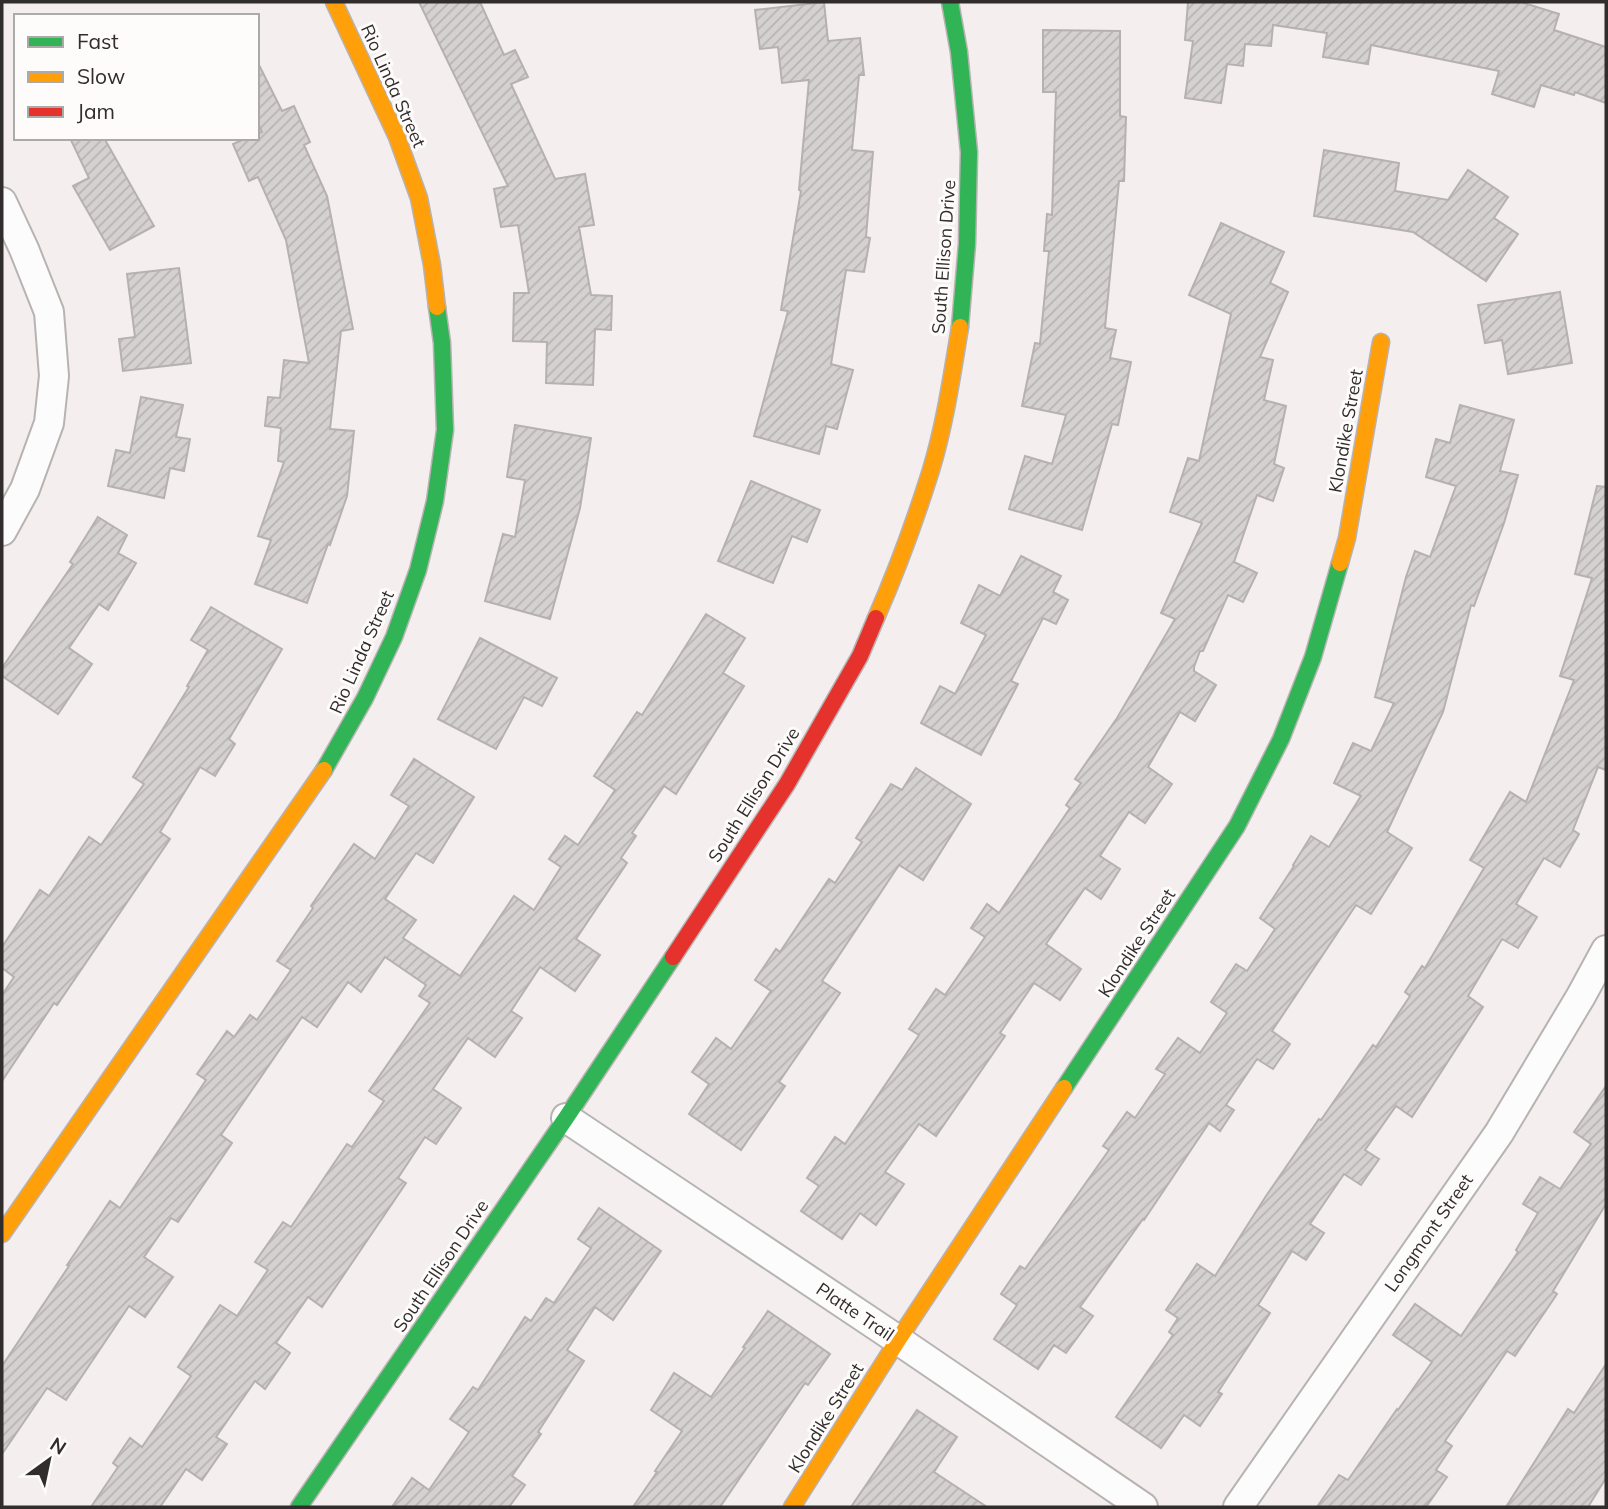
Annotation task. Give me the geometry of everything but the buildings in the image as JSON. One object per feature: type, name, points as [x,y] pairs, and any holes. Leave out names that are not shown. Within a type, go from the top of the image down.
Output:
[{"type":"street","name":"Rio Linda Street","points":[[2,1234],[322,774],[371,686],[394,637],[418,570],[435,501],[445,430],[442,343],[432,265],[419,198],[397,137],[334,2]]},
{"type":"street","name":"South Ellison Drive","points":[[299,1507],[566,1118],[787,784],[860,656],[897,570],[931,469],[946,407],[961,323],[967,244],[969,152],[959,52],[950,2]]},
{"type":"street","points":[[2,202],[50,312],[54,376],[49,423],[25,489],[2,531]]},
{"type":"street","name":"Klondike Street","points":[[792,1507],[898,1340],[1237,825],[1281,739],[1313,657],[1347,538],[1381,342]]},
{"type":"street","name":"Longmont Street","points":[[1238,1507],[1499,1133],[1606,950]]},
{"type":"street","name":"Platte Trail","points":[[566,1118],[1143,1507]]},
{"type":"traffic: fast","points":[[950,2],[959,52],[969,152],[967,244],[960,327]]},
{"type":"traffic: fast","points":[[324,770],[365,698],[394,637],[418,570],[435,501],[445,430],[442,343],[437,307]]},
{"type":"traffic: fast","points":[[1064,1088],[1237,826],[1281,739],[1313,657],[1340,563]]},
{"type":"traffic: fast","points":[[299,1507],[673,957]]},
{"type":"traffic: slow","points":[[334,2],[397,137],[419,198],[437,307]]},
{"type":"traffic: slow","points":[[876,618],[905,545],[936,453],[960,327]]},
{"type":"traffic: slow","points":[[1340,563],[1347,538],[1381,342]]},
{"type":"traffic: slow","points":[[2,1234],[324,770]]},
{"type":"traffic: slow","points":[[792,1507],[1064,1088]]},
{"type":"traffic: jam","points":[[673,957],[787,784],[860,656],[876,618]]}]
